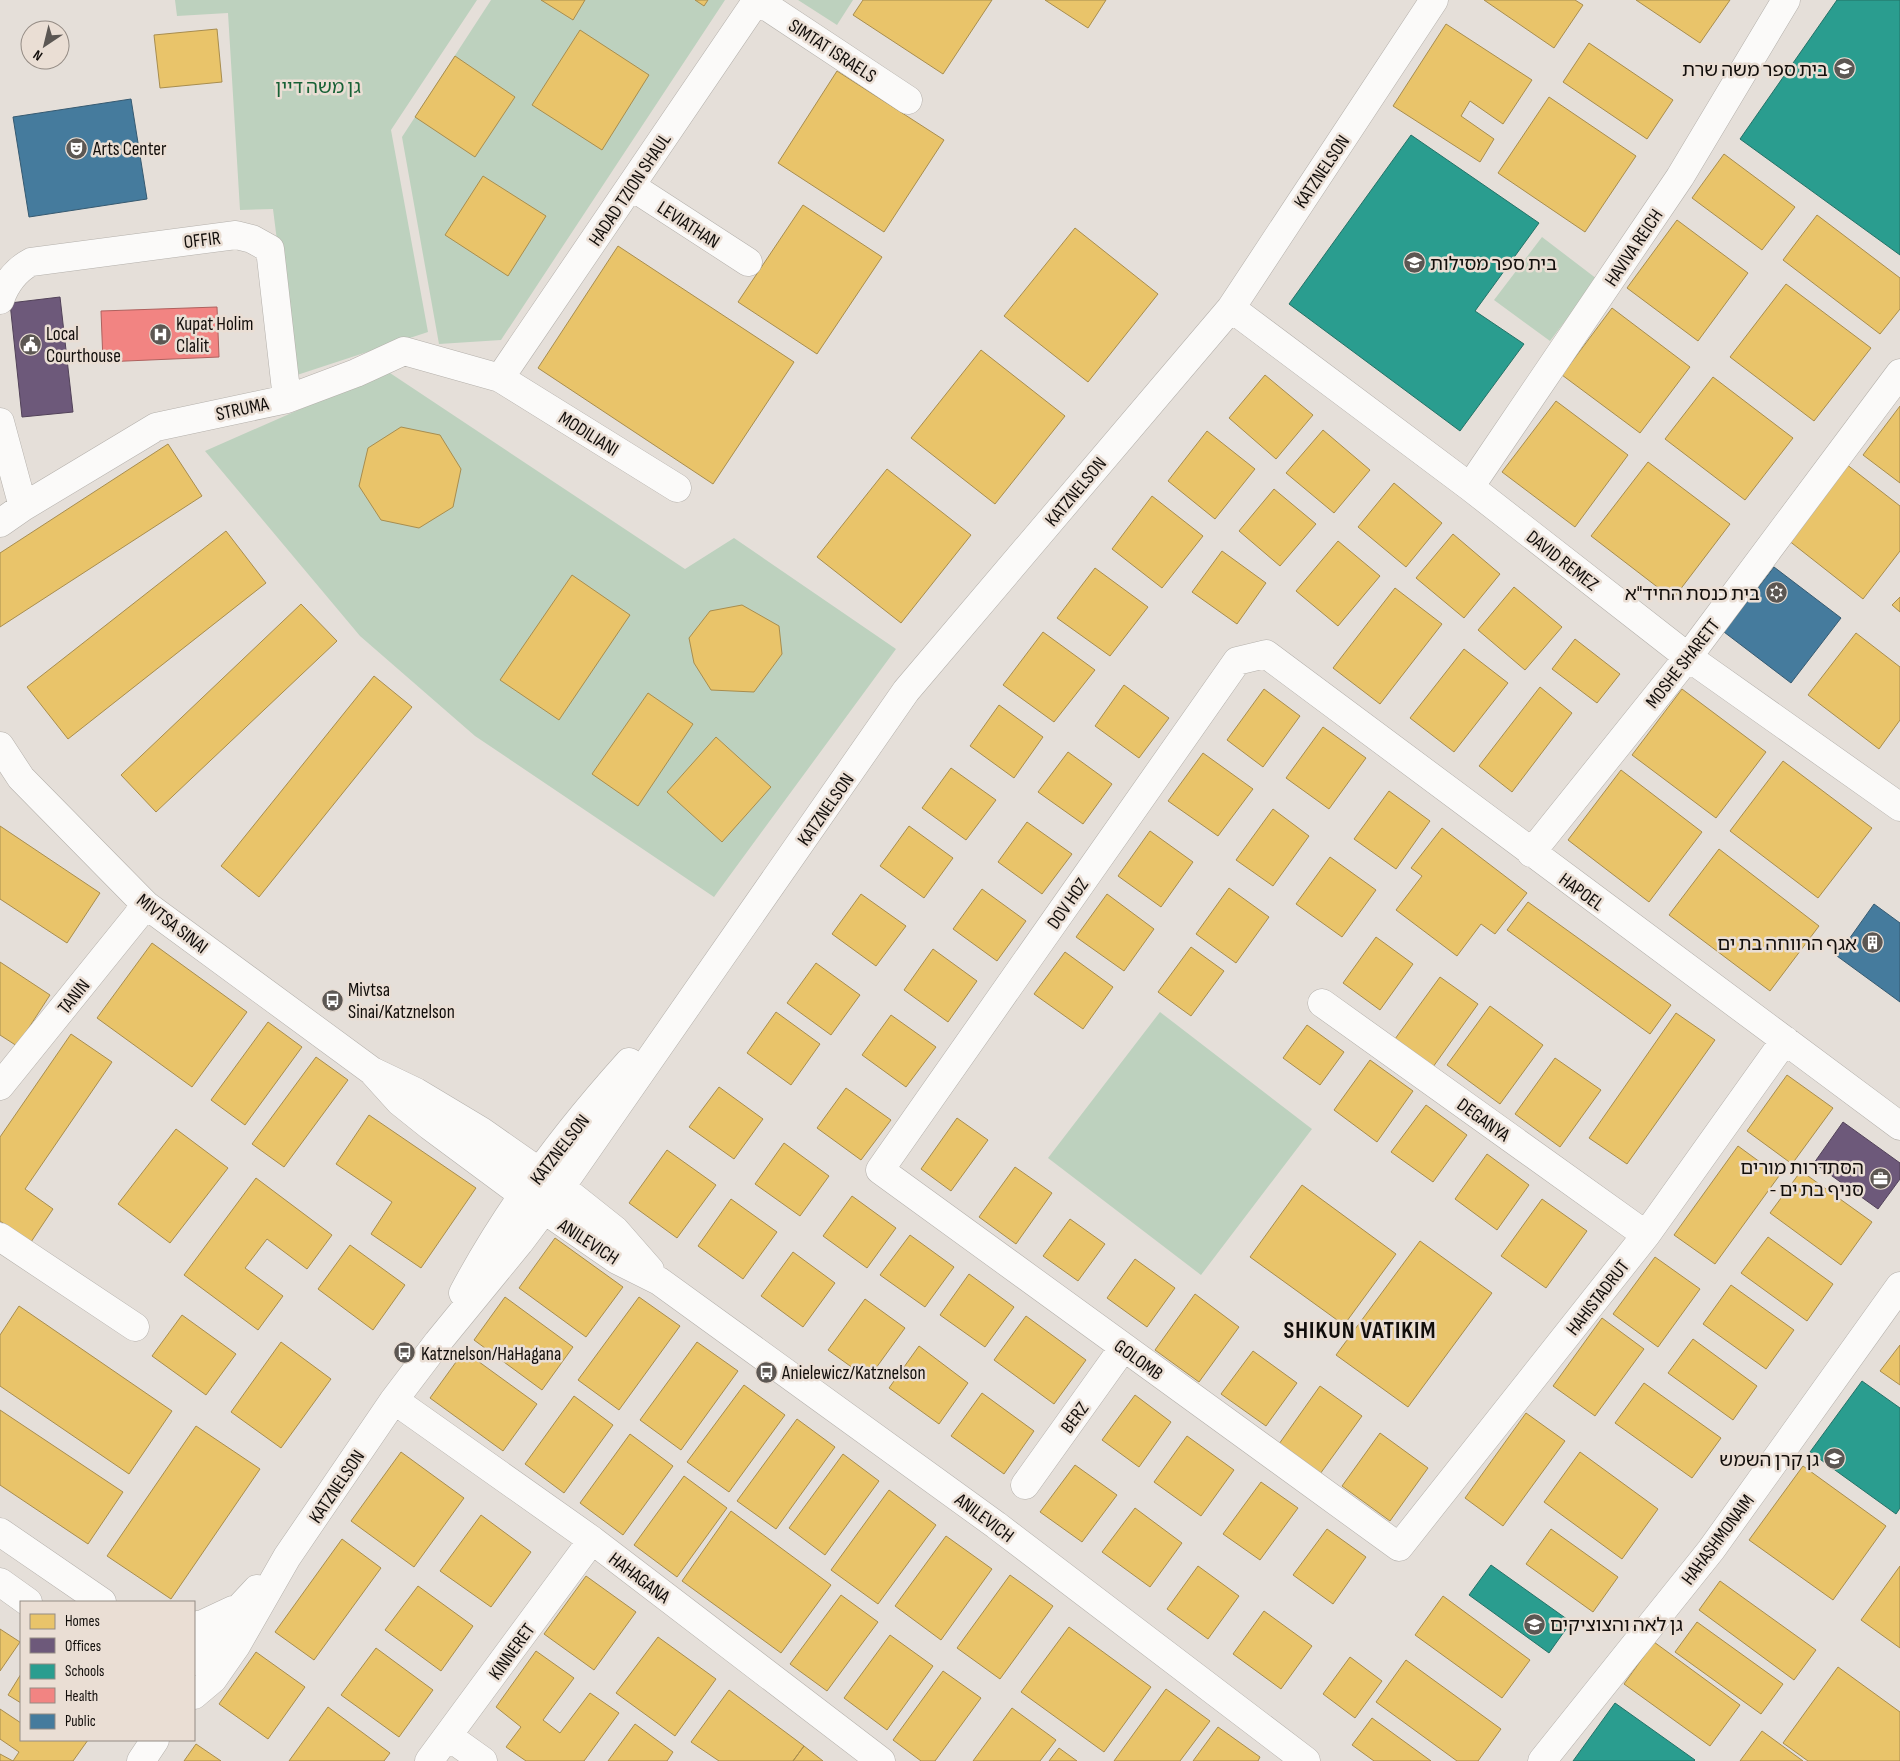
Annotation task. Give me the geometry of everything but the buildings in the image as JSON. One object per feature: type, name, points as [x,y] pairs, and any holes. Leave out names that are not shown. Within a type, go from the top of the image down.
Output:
[{"type":"street","name":"SIMTAT ISRAELS","points":[[757,0],[908,100]]},
{"type":"street","name":"HADAD TZION SHAUL","points":[[500,378],[757,0]]},
{"type":"street","name":"KATZNELSON","points":[[198,1675],[236,1646],[287,1557],[394,1400],[438,1342],[496,1235],[533,1203],[707,976],[752,915],[906,691],[1231,308],[1434,0]]},
{"type":"street","name":"HAVIVA REICH","points":[[1470,487],[1680,177],[1786,0]]},
{"type":"street","name":"LEVIATHAN","points":[[631,186],[748,262]]},
{"type":"street","name":"OFFIR","points":[[0,300],[20,268],[32,262],[236,235],[252,239],[270,249],[287,399]]},
{"type":"street","name":"DAVID REMEZ","points":[[1231,308],[1470,487],[1688,657],[1900,807]]},
{"type":"street","name":"STRUMA","points":[[0,524],[23,507],[156,427],[287,399],[356,373],[404,351],[500,378]]},
{"type":"street","name":"MOSHE SHARETT","points":[[1531,853],[1688,657],[1900,373]]},
{"type":"street","name":"MODILIANI","points":[[500,378],[677,488]]},
{"type":"street","points":[[0,422],[23,507]]},
{"type":"street","name":"HAPOEL","points":[[1266,654],[1900,1126]]},
{"type":"street","name":"DOV HOZ","points":[[880,1170],[1237,661],[1266,654]]},
{"type":"street","name":"MIVTSA SINAI","points":[[0,746],[21,778],[146,905],[372,1071],[416,1092],[464,1121],[551,1179]]},
{"type":"street","name":"TANIN","points":[[0,1086],[146,905]]},
{"type":"street","name":"DEGANYA","points":[[1322,1003],[1646,1235]]},
{"type":"street","name":"HAHISTADRUT","points":[[1399,1547],[1646,1235],[1785,1040]]},
{"type":"street","name":"MIVTSA SINAI","points":[[372,1071],[400,1102],[533,1203]]},
{"type":"street","name":"GOLOMB","points":[[880,1170],[1399,1547]]},
{"type":"street","name":"ANILEVICH","points":[[551,1179],[615,1230],[659,1280]]},
{"type":"street","name":"ANILEVICH","points":[[533,1203],[617,1260],[659,1280],[996,1525],[1306,1761]]},
{"type":"street","points":[[0,1237],[135,1327]]},
{"type":"street","name":"HAHASHMONAIM","points":[[1542,1761],[1711,1550],[1900,1286]]},
{"type":"street","name":"BERZ","points":[[1025,1485],[1123,1348]]},
{"type":"street","name":"HAHAGANA","points":[[394,1400],[592,1540],[881,1761]]},
{"type":"street","points":[[0,1532],[101,1601]]},
{"type":"street","name":"KINNERET","points":[[429,1761],[592,1540]]},
{"type":"street","name":"KATZNELSON","points":[[198,1675],[239,1608],[287,1557]]},
{"type":"street","points":[[0,1582],[27,1601]]},
{"type":"street","points":[[195,1626],[239,1608]]},
{"type":"street","points":[[448,1736],[483,1761]]},
{"type":"street","points":[[141,1761],[154,1741]]},
{"type":"green space","name":"גן משה דיין","points":[[175,0],[477,0],[391,130],[428,332],[294,376],[273,209],[240,210],[228,13],[177,16]]},
{"type":"green space","points":[[491,0],[725,0],[501,340],[439,344],[402,137]]},
{"type":"green space","points":[[798,0],[853,0],[837,25]]},
{"type":"green space","points":[[1542,237],[1597,279],[1550,341],[1494,300]]},
{"type":"green space","points":[[387,371],[685,569],[734,538],[896,649],[714,897],[475,736],[360,636],[205,451]]},
{"type":"green space","points":[[1160,1012],[1312,1129],[1201,1275],[1048,1158]]},
{"type":"place","name":"בית ספר משה שרת","points":[[1844,69]]},
{"type":"place","name":"Arts Center","points":[[77,148]]},
{"type":"place","name":"בית ספר מסילות","points":[[1414,263]]},
{"type":"place","name":"Kupat Holim Clalit","points":[[160,334]]},
{"type":"place","name":"Local Courthouse","points":[[30,344]]},
{"type":"place","name":"בית כנסת החיד\"א","points":[[1776,593]]},
{"type":"place","name":"אגף הרווחה בת ים","points":[[1873,943]]},
{"type":"place","name":"Mivtsa Sinai/Katznelson","points":[[332,1000]]},
{"type":"place","name":"הסתדרות מורים - סניף בת ים","points":[[1880,1178]]},
{"type":"place","name":"Katznelson/HaHagana","points":[[405,1353]]},
{"type":"place","name":"Anielewicz/Katznelson","points":[[766,1372]]},
{"type":"place","name":"גן קרן השמש","points":[[1835,1459]]},
{"type":"place","name":"גן לאה והצוציקים","points":[[1534,1624]]},
{"type":"district","name":"SHIKUN VATIKIM","points":[[1360,1330]]}]
